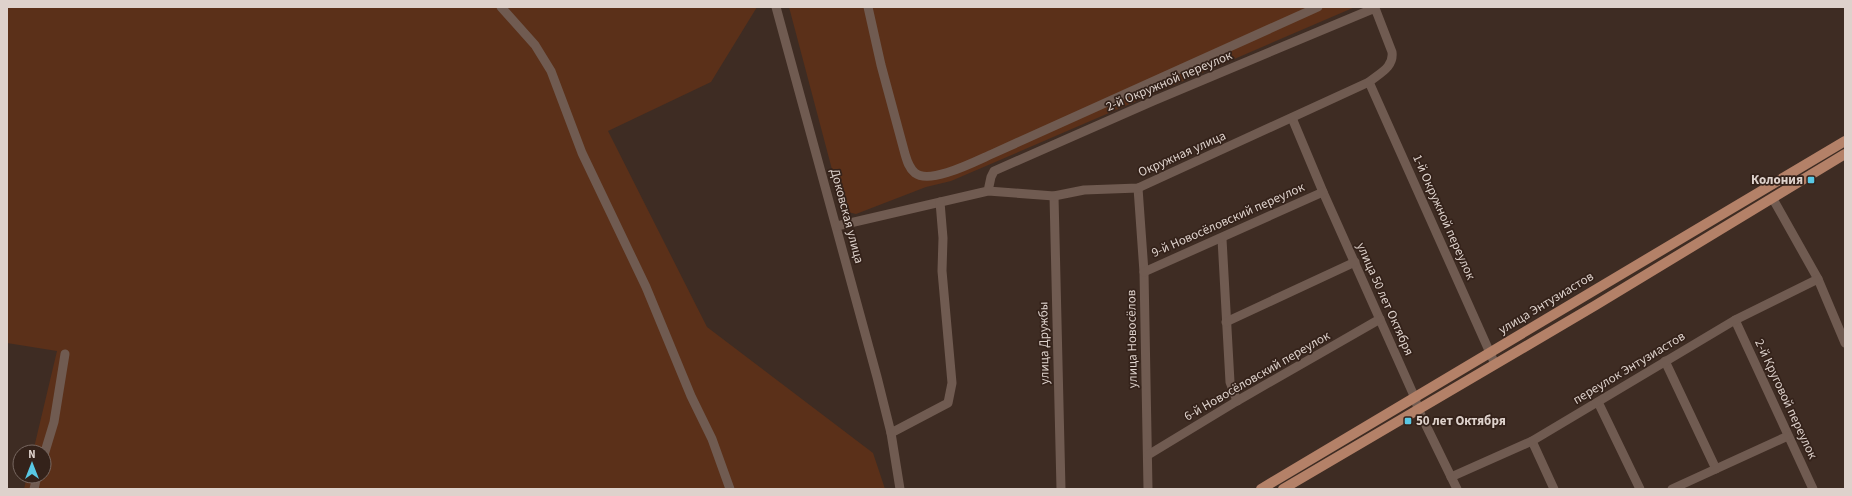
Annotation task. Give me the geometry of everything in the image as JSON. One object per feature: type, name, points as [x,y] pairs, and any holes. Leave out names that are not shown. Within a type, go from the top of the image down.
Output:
[{"type":"main road","name":"улица Энтузиастов","points":[[1261,489],[1845,141]]},
{"type":"main road","name":"улица Энтузиастов","points":[[1283,489],[1773,199],[1845,154]]},
{"type":"street","points":[[501,7],[535,45],[551,71],[582,153],[646,287],[691,396],[712,439],[730,489]]},
{"type":"street","name":"Доковская улица","points":[[776,7],[837,226],[891,433],[900,489]]},
{"type":"street","points":[[868,7],[881,65],[905,154],[909,166],[916,174],[924,176],[936,175],[957,169],[992,154],[1318,7]]},
{"type":"street","name":"Окружная улица","points":[[837,226],[988,191],[1054,196],[1084,190],[1138,188],[1370,82],[1390,65],[1393,59],[1392,52],[1375,8]]},
{"type":"street","name":"2-й Окружной переулок","points":[[988,191],[994,171],[1153,101],[1375,8]]},
{"type":"street","name":"1-й Окружной переулок","points":[[1370,82],[1495,364]]},
{"type":"street","name":"улица 50 лет Октября","points":[[1292,118],[1323,192],[1415,398],[1418,409],[1451,477],[1454,488]]},
{"type":"street","name":"улица Новосёлов","points":[[1138,188],[1144,272],[1148,489]]},
{"type":"street","name":"9-й Новосёловский переулок","points":[[1144,272],[1323,192]]},
{"type":"street","name":"улица Дружбы","points":[[1054,196],[1061,489]]},
{"type":"street","points":[[1773,199],[1818,279],[1845,343]]},
{"type":"street","points":[[891,433],[948,403],[952,383],[942,271],[943,238],[940,202]]},
{"type":"street","points":[[1222,238],[1230,382],[1237,401]]},
{"type":"street","points":[[1226,322],[1355,262]]},
{"type":"street","name":"переулок Энтузиастов","points":[[1451,477],[1532,441],[1735,320],[1818,279]]},
{"type":"street","name":"6-й Новосёловский переулок","points":[[1148,455],[1237,401],[1380,319]]},
{"type":"street","name":"2-й Круговой переулок","points":[[1735,320],[1813,489]]},
{"type":"street","points":[[47,444],[54,422],[65,354]]},
{"type":"street","points":[[1665,361],[1716,469]]},
{"type":"street","points":[[1598,402],[1640,489]]},
{"type":"street","points":[[1672,489],[1788,436]]},
{"type":"street","points":[[1532,441],[1554,489]]},
{"type":"shaded area","points":[[7,7],[757,7],[711,82],[608,131],[707,327],[873,453],[885,489],[24,489],[25,484],[52,484],[52,444],[35,444],[57,351],[7,343]]},
{"type":"shaded area","points":[[789,7],[1355,7],[951,181],[926,187],[856,214],[843,211]]},
{"type":"place","name":"Колония","points":[[1811,180]]},
{"type":"place","name":"50 лет Октября","points":[[1408,421]]}]
